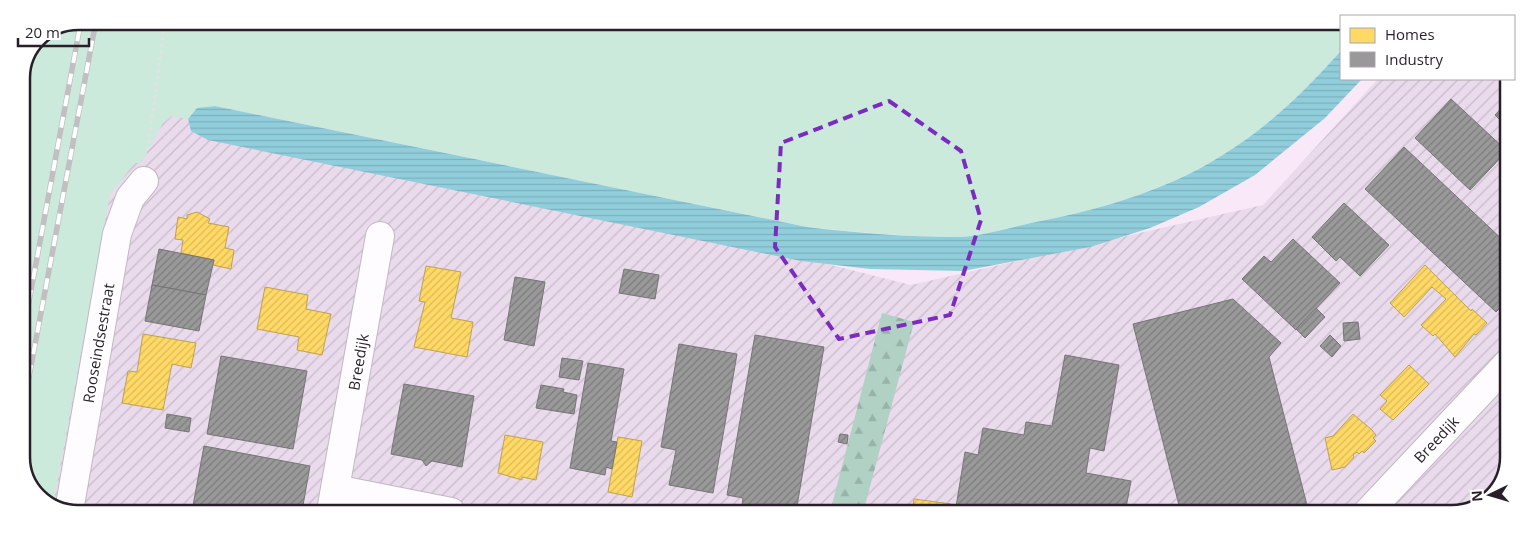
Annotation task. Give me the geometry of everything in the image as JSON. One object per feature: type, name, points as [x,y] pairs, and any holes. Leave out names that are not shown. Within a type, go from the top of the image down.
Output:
[{"type":"street","name":"Rooseindsestraat","points":[[70,505],[117,234],[130,198],[144,181]]},
{"type":"street","name":"Breedijk","points":[[380,236],[333,500],[382,505]]},
{"type":"street","name":"Breedijk","points":[[1374,505],[1500,371]]},
{"type":"path","points":[[144,181],[164,30]]},
{"type":"highlighted area","points":[[889,101],[961,151],[981,220],[950,315],[839,339],[775,247],[781,143]]},
{"type":"shaded area","points":[[1377,80],[1500,80],[1500,464],[1492,484],[1481,495],[1474,500],[1459,505],[71,505],[56,500],[42,488],[114,85],[911,285],[1263,205]]},
{"type":"green space","points":[[78,30],[1340,30],[1340,52],[1304,90],[1250,137],[1212,162],[1188,175],[1137,196],[1085,211],[975,236],[938,237],[807,227],[215,106],[197,108],[188,119],[172,116],[163,123],[141,163],[135,163],[110,194],[54,499],[44,491],[36,481],[30,461],[30,78],[31,68],[38,51],[51,38],[59,34]]},
{"type":"green space","points":[[882,313],[914,322],[865,505],[832,505]]},
{"type":"water","points":[[1340,52],[1340,80],[1361,80],[1325,118],[1255,175],[1199,207],[1150,228],[1090,247],[963,271],[870,269],[801,261],[208,140],[191,131],[188,119],[197,108],[215,106],[807,227],[863,233],[966,237],[1085,211],[1163,186],[1212,162],[1250,137],[1304,90]]},
{"type":"building: Homes","points":[[197,212],[210,219],[208,223],[229,227],[225,248],[234,250],[231,269],[213,265],[214,260],[181,253],[183,240],[175,239],[178,217],[187,219],[187,215]]},
{"type":"building: Homes","points":[[1425,265],[1471,311],[1472,309],[1487,323],[1476,335],[1474,334],[1455,357],[1435,334],[1433,336],[1421,325],[1446,299],[1432,287],[1404,317],[1390,303]]},
{"type":"building: Homes","points":[[426,266],[461,272],[451,318],[473,322],[467,357],[414,347],[425,302],[419,301]]},
{"type":"building: Homes","points":[[265,287],[308,295],[306,309],[331,314],[322,355],[297,350],[299,337],[257,329]]},
{"type":"building: Homes","points":[[143,334],[196,343],[191,368],[172,364],[163,410],[122,403],[128,371],[137,372]]},
{"type":"building: Homes","points":[[1409,365],[1429,384],[1393,420],[1380,409],[1387,401],[1380,395]]},
{"type":"building: Homes","points":[[1353,414],[1372,430],[1376,435],[1373,438],[1376,441],[1364,453],[1362,451],[1359,454],[1357,452],[1353,455],[1354,457],[1345,467],[1332,470],[1325,438],[1333,436]]},
{"type":"building: Homes","points":[[505,435],[543,442],[536,480],[522,477],[522,480],[498,473]]},
{"type":"building: Homes","points":[[618,437],[642,441],[632,497],[608,492]]},
{"type":"building: Homes","points":[[914,499],[951,504],[951,505],[913,505]]},
{"type":"building: Industry","points":[[1451,99],[1500,144],[1500,158],[1470,190],[1415,138]]},
{"type":"building: Industry","points":[[1500,110],[1500,120],[1495,115]]},
{"type":"building: Industry","points":[[1404,147],[1500,237],[1500,308],[1496,312],[1365,189]]},
{"type":"building: Industry","points":[[1344,203],[1389,245],[1360,276],[1340,257],[1336,261],[1312,237]]},
{"type":"building: Industry","points":[[1293,239],[1340,283],[1296,330],[1242,279],[1264,256],[1271,262]]},
{"type":"building: Industry","points":[[159,249],[214,260],[206,295],[152,285]]},
{"type":"building: Industry","points":[[624,269],[659,275],[655,299],[619,293]]},
{"type":"building: Industry","points":[[515,277],[545,282],[534,346],[504,340]]},
{"type":"building: Industry","points":[[152,285],[206,295],[199,331],[145,321]]},
{"type":"building: Industry","points":[[1233,299],[1281,343],[1269,357],[1307,505],[1179,505],[1133,324]]},
{"type":"building: Industry","points":[[1316,308],[1325,317],[1305,338],[1296,329]]},
{"type":"building: Industry","points":[[1358,322],[1360,339],[1344,341],[1343,323]]},
{"type":"building: Industry","points":[[755,335],[824,347],[797,505],[742,505],[743,498],[727,495]]},
{"type":"building: Industry","points":[[1330,335],[1341,346],[1332,357],[1320,346]]},
{"type":"building: Industry","points":[[679,344],[737,354],[713,493],[669,485],[676,450],[661,447]]},
{"type":"building: Industry","points":[[1065,355],[1119,365],[1104,451],[1090,448],[1086,473],[1131,481],[1126,505],[1026,505],[1013,503],[1013,505],[956,505],[965,452],[978,455],[983,428],[1024,435],[1026,422],[1052,426]]},
{"type":"building: Industry","points":[[221,356],[307,371],[293,449],[207,434]]},
{"type":"building: Industry","points":[[562,358],[583,361],[579,380],[559,377]]},
{"type":"building: Industry","points":[[588,363],[624,369],[611,441],[617,442],[612,469],[606,467],[605,475],[570,468]]},
{"type":"building: Industry","points":[[404,384],[474,396],[462,467],[432,461],[426,466],[422,460],[391,454]]},
{"type":"building: Industry","points":[[541,385],[564,389],[563,392],[577,395],[574,414],[536,408]]},
{"type":"building: Industry","points":[[167,414],[191,418],[189,432],[165,428]]},
{"type":"building: Industry","points":[[840,434],[848,435],[847,444],[838,442]]},
{"type":"building: Industry","points":[[204,446],[310,466],[303,505],[193,505]]},
{"type":"railway","points":[[30,296],[79,30]]},
{"type":"railway","points":[[30,371],[94,30]]}]
